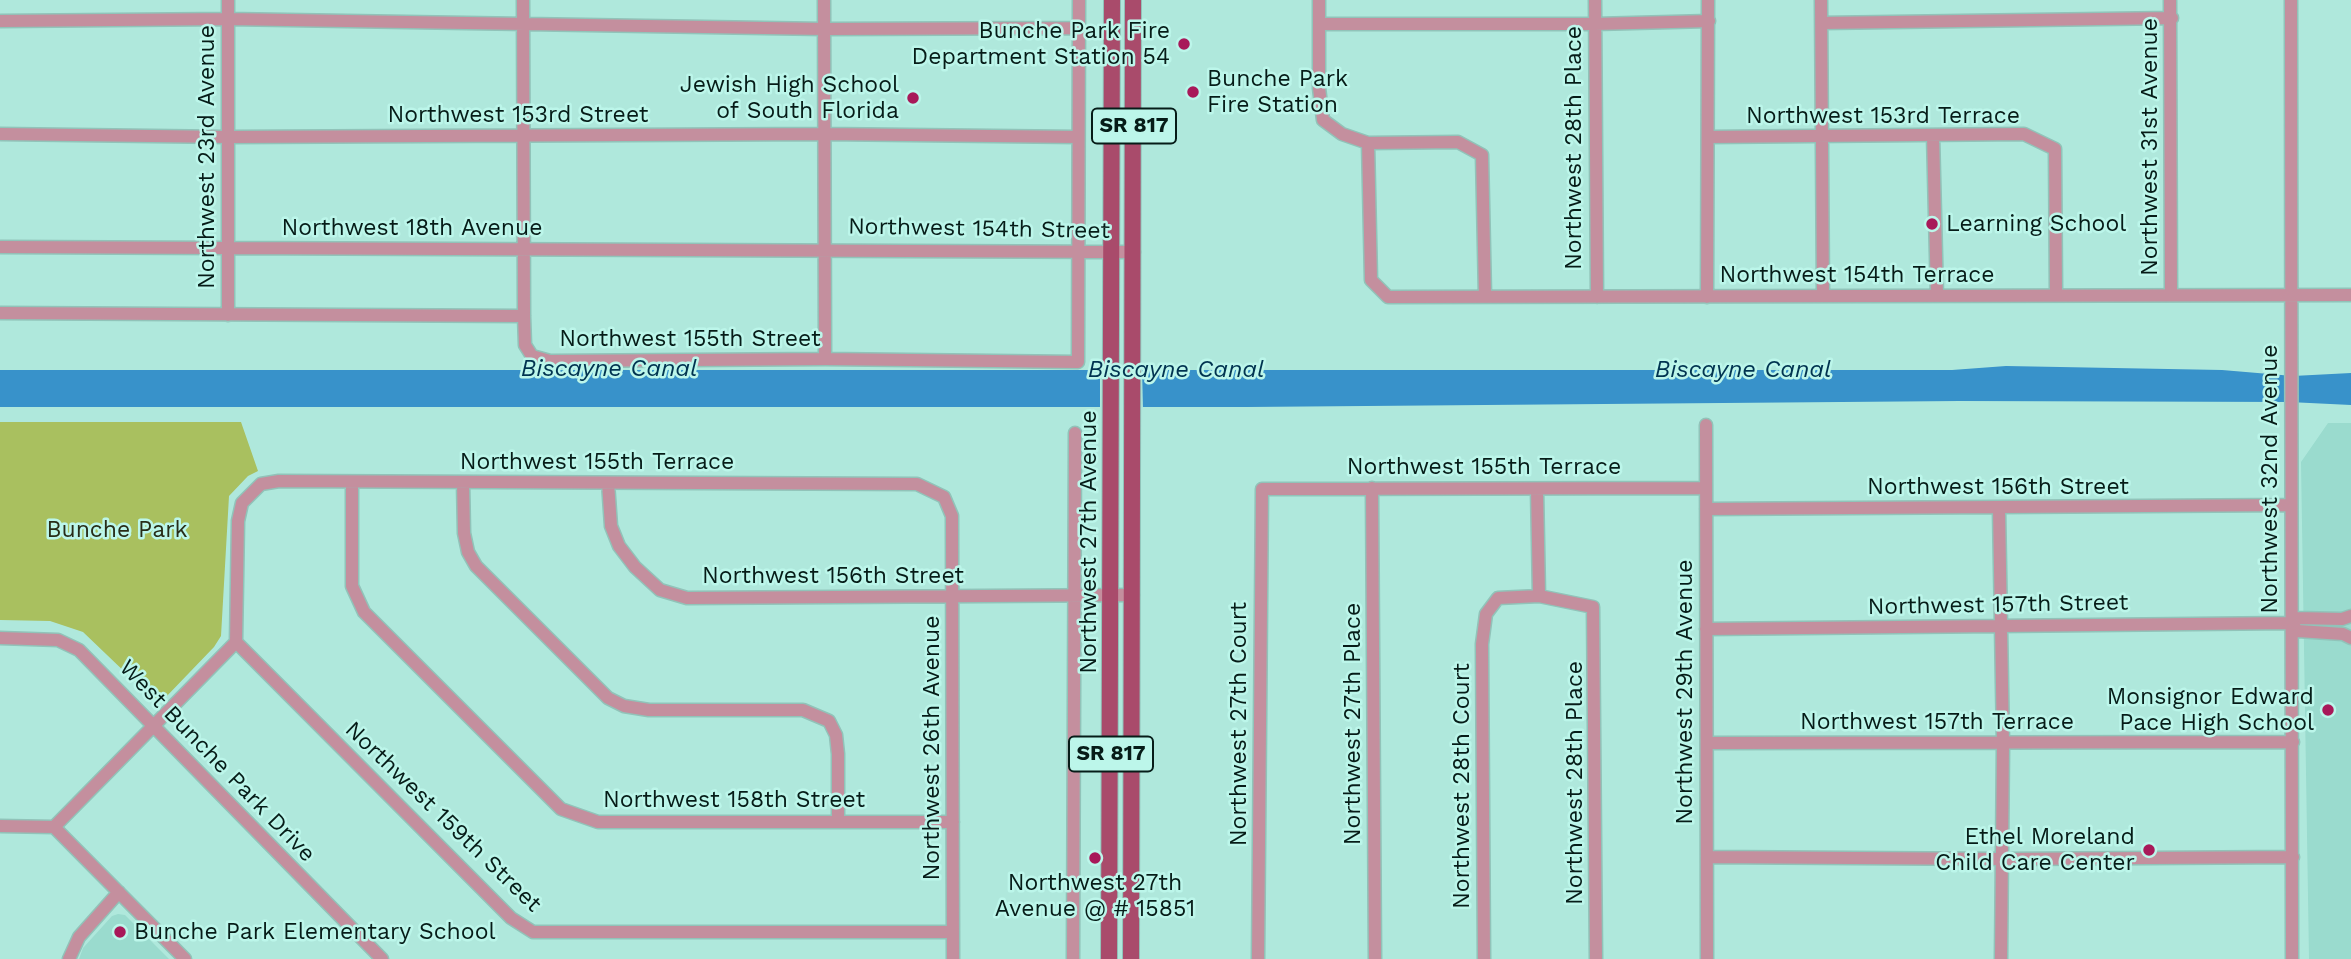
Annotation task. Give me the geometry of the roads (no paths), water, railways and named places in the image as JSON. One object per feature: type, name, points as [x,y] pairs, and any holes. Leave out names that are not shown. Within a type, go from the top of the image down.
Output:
[{"type":"main road","name":"Northwest 27th Avenue","points":[[1109,959],[1112,0]]},
{"type":"main road","name":"Northwest 27th Avenue","points":[[1130,959],[1134,416],[1133,0]]},
{"type":"main road","points":[[1112,68],[1134,68]]},
{"type":"main road","points":[[1110,871],[1117,880],[1117,959]]},
{"type":"street","name":"Northwest 23rd Avenue","points":[[228,0],[228,314]]},
{"type":"street","points":[[0,313],[523,316],[523,0]]},
{"type":"street","points":[[824,0],[825,359]]},
{"type":"street","points":[[1077,251],[1079,0]]},
{"type":"street","points":[[1319,0],[1319,88],[1323,120],[1342,134],[1368,143],[1458,142],[1482,155],[1485,296]]},
{"type":"street","name":"Northwest 28th Place","points":[[1595,0],[1597,297]]},
{"type":"street","points":[[1707,297],[1708,0]]},
{"type":"street","points":[[1821,0],[1823,295]]},
{"type":"street","name":"Northwest 31st Avenue","points":[[2171,0],[2171,295]]},
{"type":"street","name":"Northwest 32nd Avenue","points":[[2291,0],[2292,959]]},
{"type":"street","points":[[0,21],[228,19],[824,29],[1078,28]]},
{"type":"street","points":[[1822,23],[2172,19]]},
{"type":"street","points":[[1319,24],[1595,24],[1709,21]]},
{"type":"street","name":"Northwest 153rd Street","points":[[0,134],[228,137],[825,134],[1077,137]]},
{"type":"street","name":"Northwest 153rd Terrace","points":[[1708,137],[2024,134],[2055,149],[2056,294]]},
{"type":"street","points":[[1933,135],[1937,296]]},
{"type":"street","name":"Northwest 154th Terrace","points":[[1368,143],[1371,280],[1388,297],[2351,295]]},
{"type":"street","name":"Northwest 18th Avenue","points":[[0,247],[825,249]]},
{"type":"street","name":"Northwest 154th Street","points":[[825,249],[1134,252]]},
{"type":"street","name":"Northwest 155th Street","points":[[523,316],[524,345],[532,356],[550,361],[825,359],[1078,362],[1077,251]]},
{"type":"street","name":"Northwest 29th Avenue","points":[[1706,425],[1707,959]]},
{"type":"street","name":"Northwest 27th Avenue","points":[[1073,959],[1075,433]]},
{"type":"street","name":"Northwest 155th Terrace","points":[[236,642],[238,521],[242,503],[249,493],[261,484],[279,481],[917,484],[944,497]]},
{"type":"street","name":"Northwest 158th Street","points":[[352,482],[352,586],[364,612],[561,809],[598,822],[953,822]]},
{"type":"street","points":[[463,482],[464,533],[468,552],[476,566],[608,698],[624,706],[649,710],[803,710],[829,721],[836,734],[838,754],[838,822]]},
{"type":"street","name":"Northwest 156th Street","points":[[608,483],[611,526],[619,546],[635,567],[660,590],[687,598],[1133,595]]},
{"type":"street","name":"Northwest 27th Place","points":[[1372,488],[1375,959]]},
{"type":"street","name":"Northwest 155th Terrace","points":[[1262,489],[1706,488]]},
{"type":"street","name":"Northwest 27th Court","points":[[1258,959],[1262,489]]},
{"type":"street","points":[[1537,489],[1539,596]]},
{"type":"street","name":"Northwest 26th Avenue","points":[[944,497],[952,516],[953,959]]},
{"type":"street","name":"Northwest 156th Street","points":[[1706,509],[2291,505]]},
{"type":"street","points":[[1999,509],[2003,743],[2001,959]]},
{"type":"street","name":"Northwest 28th Place","points":[[1539,596],[1593,607],[1596,959]]},
{"type":"street","name":"Northwest 28th Court","points":[[1484,959],[1482,644],[1486,614],[1498,598],[1539,596]]},
{"type":"street","points":[[2351,616],[2342,619],[2297,618],[2290,623],[2298,631],[2343,634],[2351,638]]},
{"type":"street","name":"Northwest 157th Street","points":[[1706,629],[2290,623]]},
{"type":"street","name":"West Bunche Park Drive","points":[[0,638],[58,640],[79,650],[382,959]]},
{"type":"street","points":[[54,827],[236,642]]},
{"type":"street","name":"Northwest 159th Street","points":[[236,642],[511,918],[533,932],[953,932]]},
{"type":"street","name":"Northwest 157th Terrace","points":[[1707,743],[2292,742]]},
{"type":"street","points":[[0,826],[54,827],[185,959]]},
{"type":"street","points":[[1707,857],[2293,857]]},
{"type":"street","points":[[69,959],[79,937],[119,892]]},
{"type":"water","name":"Biscayne Canal","points":[[2006,366],[2222,370],[2293,376],[2351,373],[2351,405],[2289,402],[1960,401],[1247,407],[0,407],[0,370],[1952,370]]},
{"type":"place","name":"Bunche Park Fire Department Station 54","points":[[1184,44]]},
{"type":"place","name":"Bunche Park Fire Station","points":[[1193,92]]},
{"type":"place","name":"Jewish High School of South Florida","points":[[913,98]]},
{"type":"place","name":"Learning School","points":[[1932,224]]},
{"type":"place","name":"Monsignor Edward Pace High School","points":[[2328,710]]},
{"type":"place","name":"Ethel Moreland Child Care Center","points":[[2149,850]]},
{"type":"place","name":"Northwest 27th Avenue @ # 15851","points":[[1095,858]]},
{"type":"place","name":"Bunche Park Elementary School","points":[[120,932]]},
{"type":"park label","name":"Bunche Park","points":[[117,530]]}]
